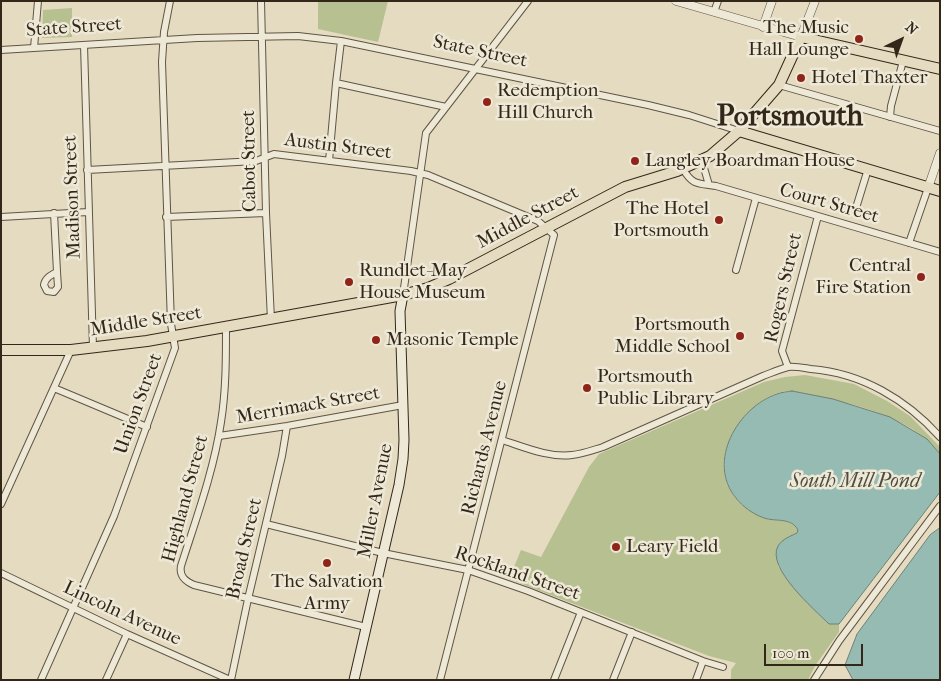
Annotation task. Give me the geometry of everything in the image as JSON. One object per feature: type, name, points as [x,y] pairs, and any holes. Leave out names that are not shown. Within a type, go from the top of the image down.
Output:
[{"type":"main road","points":[[801,37],[940,69]]},
{"type":"main road","name":"Middle Street","points":[[1,350],[70,350],[173,337],[403,295],[442,282],[625,187],[683,169],[702,161],[722,148],[780,85],[801,37]]},
{"type":"main road","points":[[752,117],[750,126],[765,138]]},
{"type":"main road","name":"State Street","points":[[739,130],[940,191]]},
{"type":"main road","name":"Miller Avenue","points":[[354,680],[402,465],[404,449],[400,311],[403,295]]},
{"type":"street","points":[[34,48],[38,1]]},
{"type":"street","name":"Union Street","points":[[41,680],[114,516],[175,348],[171,324],[166,217],[163,39],[170,1]]},
{"type":"street","name":"Cabot Street","points":[[261,1],[266,213],[272,320]]},
{"type":"street","points":[[403,295],[426,133],[528,1]]},
{"type":"street","points":[[676,1],[801,37],[815,1]]},
{"type":"street","points":[[714,12],[718,1]]},
{"type":"street","points":[[763,27],[772,1]]},
{"type":"street","name":"State Street","points":[[1,50],[163,39],[310,36],[342,41],[648,105],[739,130]]},
{"type":"street","points":[[329,161],[342,41]]},
{"type":"street","name":"Madison Street","points":[[84,45],[93,348]]},
{"type":"street","points":[[890,117],[891,106],[903,61]]},
{"type":"street","points":[[336,83],[446,107]]},
{"type":"street","points":[[780,85],[940,131]]},
{"type":"street","name":"Austin Street","points":[[87,170],[256,161],[274,154],[419,172],[538,221],[545,228]]},
{"type":"street","points":[[910,243],[940,154]]},
{"type":"street","points":[[702,161],[710,185]]},
{"type":"street","name":"Court Street","points":[[683,169],[694,183],[710,185],[940,252]]},
{"type":"street","points":[[856,208],[868,169]]},
{"type":"street","points":[[736,270],[756,198]]},
{"type":"street","points":[[1,217],[88,212]]},
{"type":"street","points":[[54,213],[57,272]]},
{"type":"street","points":[[166,217],[266,213]]},
{"type":"street","name":"Rogers Street","points":[[788,367],[782,351],[818,216]]},
{"type":"street","name":"Richards Avenue","points":[[440,680],[554,238],[554,235],[545,228]]},
{"type":"street","name":"Highland Street","points":[[226,327],[223,409],[219,436],[180,571],[184,579],[194,585],[366,628]]},
{"type":"street","points":[[1,504],[70,350]]},
{"type":"street","points":[[502,440],[550,454],[572,455],[585,453],[603,447],[762,376],[788,367],[830,372],[871,385],[891,395],[940,437]]},
{"type":"street","points":[[54,388],[147,427]]},
{"type":"street","name":"Merrimack Street","points":[[219,436],[403,405]]},
{"type":"street","name":"Broad Street","points":[[231,680],[282,456],[287,426]]},
{"type":"street","points":[[814,680],[839,641],[940,506]]},
{"type":"street","name":"Rockland Street","points":[[266,524],[383,553],[468,570],[581,612],[703,661],[723,667]]},
{"type":"street","name":"Lincoln Avenue","points":[[1,572],[127,634],[231,680]]},
{"type":"street","points":[[554,680],[581,612]]},
{"type":"street","points":[[613,680],[632,632]]},
{"type":"street","points":[[106,680],[127,634]]},
{"type":"street","points":[[696,680],[703,661]]},
{"type":"green space","points":[[318,1],[388,1],[378,42],[318,29]]},
{"type":"green space","points":[[72,8],[72,37],[42,38],[43,10]]},
{"type":"green space","points":[[805,375],[854,384],[887,401],[910,416],[940,447],[940,454],[924,437],[901,423],[879,413],[843,402],[794,392],[771,395],[759,403],[732,436],[724,457],[724,471],[728,486],[743,506],[753,513],[764,518],[791,523],[795,526],[798,530],[797,533],[778,566],[804,599],[829,624],[839,624],[839,632],[815,666],[808,680],[731,680],[731,670],[736,663],[709,656],[509,579],[521,550],[541,557],[589,467],[599,454],[764,382]]},
{"type":"water","name":"South Mill Pond","points":[[792,391],[833,399],[890,417],[927,439],[940,454],[940,492],[839,624],[829,624],[813,609],[793,588],[779,565],[776,555],[778,546],[784,540],[797,533],[798,530],[791,523],[764,518],[745,507],[736,498],[728,484],[724,468],[731,437],[739,423],[763,401],[779,393]]},
{"type":"water","name":"South Mill Pond","points":[[940,528],[940,680],[853,680],[845,665],[857,634],[930,535]]},
{"type":"place","name":"The Music Hall Lounge","points":[[859,39]]},
{"type":"place","name":"Hotel Thaxter","points":[[801,78]]},
{"type":"place","name":"Redemption Hill Church","points":[[487,102]]},
{"type":"place","name":"Langley Boardman House","points":[[635,161]]},
{"type":"place","name":"The Hotel Portsmouth","points":[[719,220]]},
{"type":"place","name":"Central Fire Station","points":[[921,277]]},
{"type":"place","name":"Rundlet-May House Museum","points":[[349,282]]},
{"type":"place","name":"Portsmouth Middle School","points":[[740,336]]},
{"type":"place","name":"Masonic Temple","points":[[376,340]]},
{"type":"place","name":"Portsmouth Public Library","points":[[587,388]]},
{"type":"place","name":"Leary Field","points":[[616,547]]},
{"type":"place","name":"The Salvation Army","points":[[327,563]]},
{"type":"district","name":"Portsmouth","points":[[790,118]]}]
